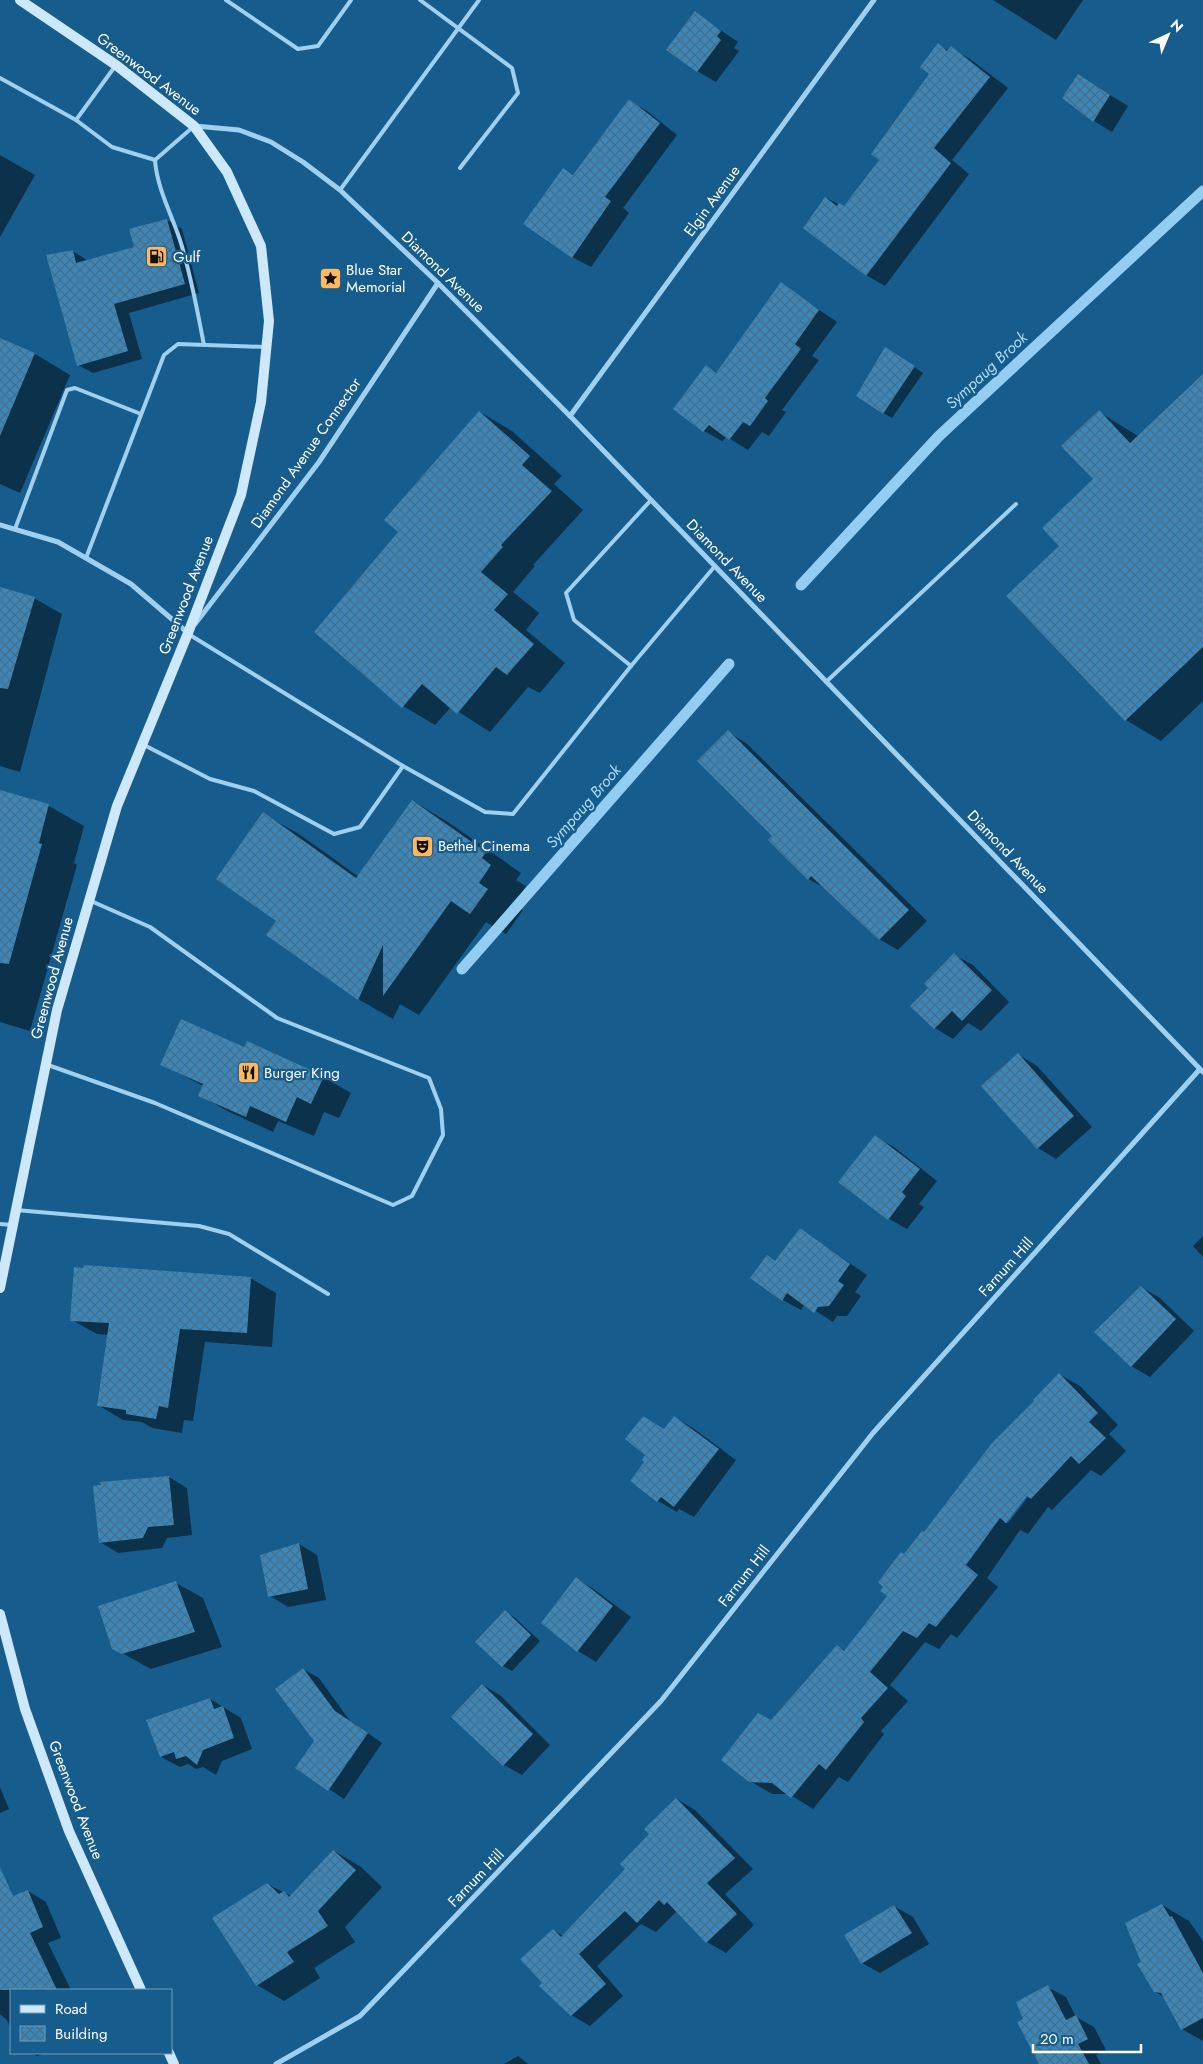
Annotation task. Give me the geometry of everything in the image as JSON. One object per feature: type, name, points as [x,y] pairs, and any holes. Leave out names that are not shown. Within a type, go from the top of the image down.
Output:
[{"type":"main road","name":"Greenwood Avenue","points":[[0,1288],[56,1010],[117,806],[188,633],[241,496],[260,402],[269,321],[261,246],[227,172],[194,126],[116,65],[20,0]]},
{"type":"main road","name":"Greenwood Avenue","points":[[0,1614],[25,1709],[69,1831],[141,1989]]},
{"type":"street","name":"Elgin Avenue","points":[[570,416],[874,0]]},
{"type":"street","name":"Diamond Avenue","points":[[194,126],[238,130],[271,142],[303,162],[340,190],[438,283],[570,416],[1202,1071]]},
{"type":"street","name":"Diamond Avenue Connector","points":[[188,633],[319,462],[438,283]]},
{"type":"street","points":[[0,525],[58,542],[86,558],[131,584],[188,633]]},
{"type":"street","name":"Farnum Hill","points":[[276,2064],[360,2016],[661,1701],[873,1433],[1202,1071]]},
{"type":"lane","points":[[226,0],[298,49],[318,46],[352,0]]},
{"type":"lane","points":[[420,0],[512,68],[518,93],[460,168]]},
{"type":"lane","points":[[340,190],[479,0]]},
{"type":"lane","points":[[76,120],[116,65]]},
{"type":"lane","points":[[0,78],[76,120],[112,147],[155,160]]},
{"type":"lane","points":[[155,160],[194,126]]},
{"type":"lane","points":[[155,160],[156,178],[172,215],[192,279],[204,345]]},
{"type":"lane","points":[[86,558],[164,355],[178,344],[266,347]]},
{"type":"lane","points":[[15,529],[67,390],[76,388],[141,414]]},
{"type":"lane","points":[[631,666],[574,620],[566,593],[651,500]]},
{"type":"lane","points":[[826,682],[1016,504]]},
{"type":"lane","points":[[188,633],[403,766],[485,812],[513,814],[631,666],[715,566]]},
{"type":"lane","points":[[142,744],[210,779],[254,792],[334,834],[360,827],[403,766]]},
{"type":"lane","points":[[46,1064],[155,1103],[393,1205],[412,1196],[442,1135],[441,1110],[429,1078],[277,1018],[150,927],[89,900]]},
{"type":"lane","points":[[16,1210],[199,1226],[229,1234],[328,1294]]},
{"type":"lane","points":[[0,1224],[13,1226]]},
{"type":"building","points":[[695,11],[721,31],[717,36],[721,40],[697,72],[666,50]]},
{"type":"building","points":[[938,43],[947,51],[951,46],[990,77],[934,148],[951,163],[866,276],[803,228],[825,197],[837,206],[839,203],[844,206],[879,160],[871,154],[929,74],[920,67]]},
{"type":"building","points":[[1078,74],[1110,95],[1093,122],[1062,98]]},
{"type":"building","points":[[629,99],[660,123],[605,197],[611,201],[572,258],[523,224],[563,168],[573,175]]},
{"type":"building","points":[[167,219],[185,284],[114,304],[128,351],[77,366],[46,255],[73,250],[76,263],[134,247],[129,229]]},
{"type":"building","points":[[781,282],[819,310],[795,344],[801,349],[765,398],[768,401],[750,426],[743,422],[729,440],[709,425],[703,432],[673,409],[706,365],[716,373]]},
{"type":"building","points":[[0,338],[35,353],[0,436]]},
{"type":"building","points":[[885,347],[915,366],[883,414],[856,396]]},
{"type":"building","points":[[1203,374],[1203,647],[1125,721],[1006,596],[1059,546],[1042,528],[1093,479],[1061,446],[1099,410],[1130,443]]},
{"type":"building","points":[[479,411],[530,456],[522,465],[552,491],[501,545],[503,547],[481,572],[508,594],[494,610],[534,644],[507,675],[496,667],[457,714],[422,684],[402,708],[314,632],[398,532],[384,520]]},
{"type":"building","points":[[0,587],[35,597],[8,689],[0,688]]},
{"type":"building","points":[[728,730],[909,910],[879,940],[811,876],[808,880],[768,840],[772,836],[697,761]]},
{"type":"building","points":[[0,790],[49,804],[39,843],[42,844],[9,964],[0,963]]},
{"type":"building","points":[[412,800],[486,852],[482,858],[491,865],[479,883],[488,889],[470,914],[451,901],[383,996],[383,945],[358,1000],[266,935],[276,921],[216,879],[263,812],[356,878]]},
{"type":"building","points":[[954,953],[992,990],[962,1021],[952,1011],[934,1029],[910,1006],[928,988],[924,984]]},
{"type":"building","name":"Burger King","points":[[181,1019],[244,1047],[247,1041],[324,1076],[311,1104],[297,1097],[286,1122],[250,1106],[246,1117],[198,1096],[203,1084],[160,1065]]},
{"type":"building","points":[[1018,1053],[1074,1116],[1037,1149],[981,1086]]},
{"type":"building","points":[[875,1135],[920,1169],[902,1192],[906,1196],[888,1220],[838,1182]]},
{"type":"building","points":[[800,1228],[850,1264],[838,1281],[844,1285],[829,1306],[818,1307],[814,1313],[787,1293],[782,1301],[750,1278],[767,1255],[775,1261]]},
{"type":"building","points":[[84,1265],[251,1277],[247,1333],[180,1329],[168,1408],[159,1406],[156,1419],[126,1414],[126,1410],[97,1406],[109,1323],[70,1321],[74,1267],[83,1268]]},
{"type":"building","points":[[1141,1286],[1176,1319],[1131,1367],[1094,1332]]},
{"type":"building","points":[[1059,1373],[1098,1413],[1089,1422],[1106,1438],[1079,1464],[1071,1456],[1031,1499],[1027,1496],[1006,1523],[1000,1518],[966,1565],[978,1575],[936,1627],[929,1623],[917,1638],[903,1631],[870,1672],[888,1688],[861,1718],[864,1722],[826,1770],[819,1764],[791,1798],[772,1783],[749,1782],[721,1760],[758,1713],[771,1720],[837,1645],[844,1651],[887,1596],[880,1591],[883,1587],[878,1582],[901,1552],[904,1554],[922,1531],[924,1532],[992,1443]]},
{"type":"building","points":[[643,1416],[664,1429],[674,1416],[719,1449],[674,1507],[661,1497],[657,1502],[630,1481],[644,1462],[642,1460],[645,1455],[625,1439]]},
{"type":"building","points":[[169,1476],[174,1525],[148,1527],[143,1538],[99,1543],[93,1486],[101,1485],[100,1482]]},
{"type":"building","points":[[299,1543],[308,1589],[268,1597],[260,1555]]},
{"type":"building","points":[[576,1577],[613,1606],[577,1652],[541,1623]]},
{"type":"building","points":[[176,1581],[195,1632],[122,1654],[112,1649],[98,1606]]},
{"type":"building","points":[[505,1610],[531,1635],[502,1667],[475,1642]]},
{"type":"building","points":[[303,1668],[335,1711],[368,1733],[328,1791],[295,1768],[314,1741],[275,1689]]},
{"type":"building","points":[[482,1684],[533,1734],[503,1766],[451,1717]]},
{"type":"building","points":[[210,1698],[214,1709],[223,1706],[234,1738],[203,1750],[197,1765],[186,1756],[176,1759],[174,1752],[160,1757],[146,1720]]},
{"type":"building","points":[[676,1798],[735,1858],[707,1883],[737,1914],[706,1943],[667,1902],[664,1905],[659,1900],[637,1923],[625,1911],[579,1954],[606,1984],[571,2016],[539,1986],[542,1983],[520,1959],[553,1929],[561,1937],[625,1869],[620,1864],[649,1834],[644,1829]]},
{"type":"building","points":[[333,1850],[356,1870],[318,1911],[328,1926],[287,1952],[294,1962],[256,1986],[212,1918],[267,1883],[279,1894],[284,1891],[289,1897]]},
{"type":"building","points":[[0,1867],[13,1896],[28,1890],[43,1927],[30,1933],[57,1989],[0,1990]]},
{"type":"building","points":[[1162,1904],[1170,1917],[1172,1916],[1203,1973],[1203,2018],[1181,2030],[1161,1993],[1154,1992],[1137,1964],[1141,1962],[1125,1923]]},
{"type":"building","points":[[894,1905],[912,1933],[861,1964],[844,1935]]},
{"type":"building","points":[[1048,1985],[1066,2020],[1076,2015],[1088,2039],[1078,2044],[1089,2064],[1039,2064],[1017,2022],[1023,2019],[1016,2002]]},
{"type":"waterway","name":"Sympaug Brook","points":[[801,585],[939,436],[1203,191]]},
{"type":"waterway","name":"Sympaug Brook","points":[[462,969],[729,664]]},
{"type":"place","name":"Gulf","points":[[157,257]]},
{"type":"place","name":"Blue Star Memorial","points":[[330,279]]},
{"type":"place","name":"Bethel Cinema","points":[[422,846]]},
{"type":"place","name":"Burger King","points":[[248,1073]]}]
